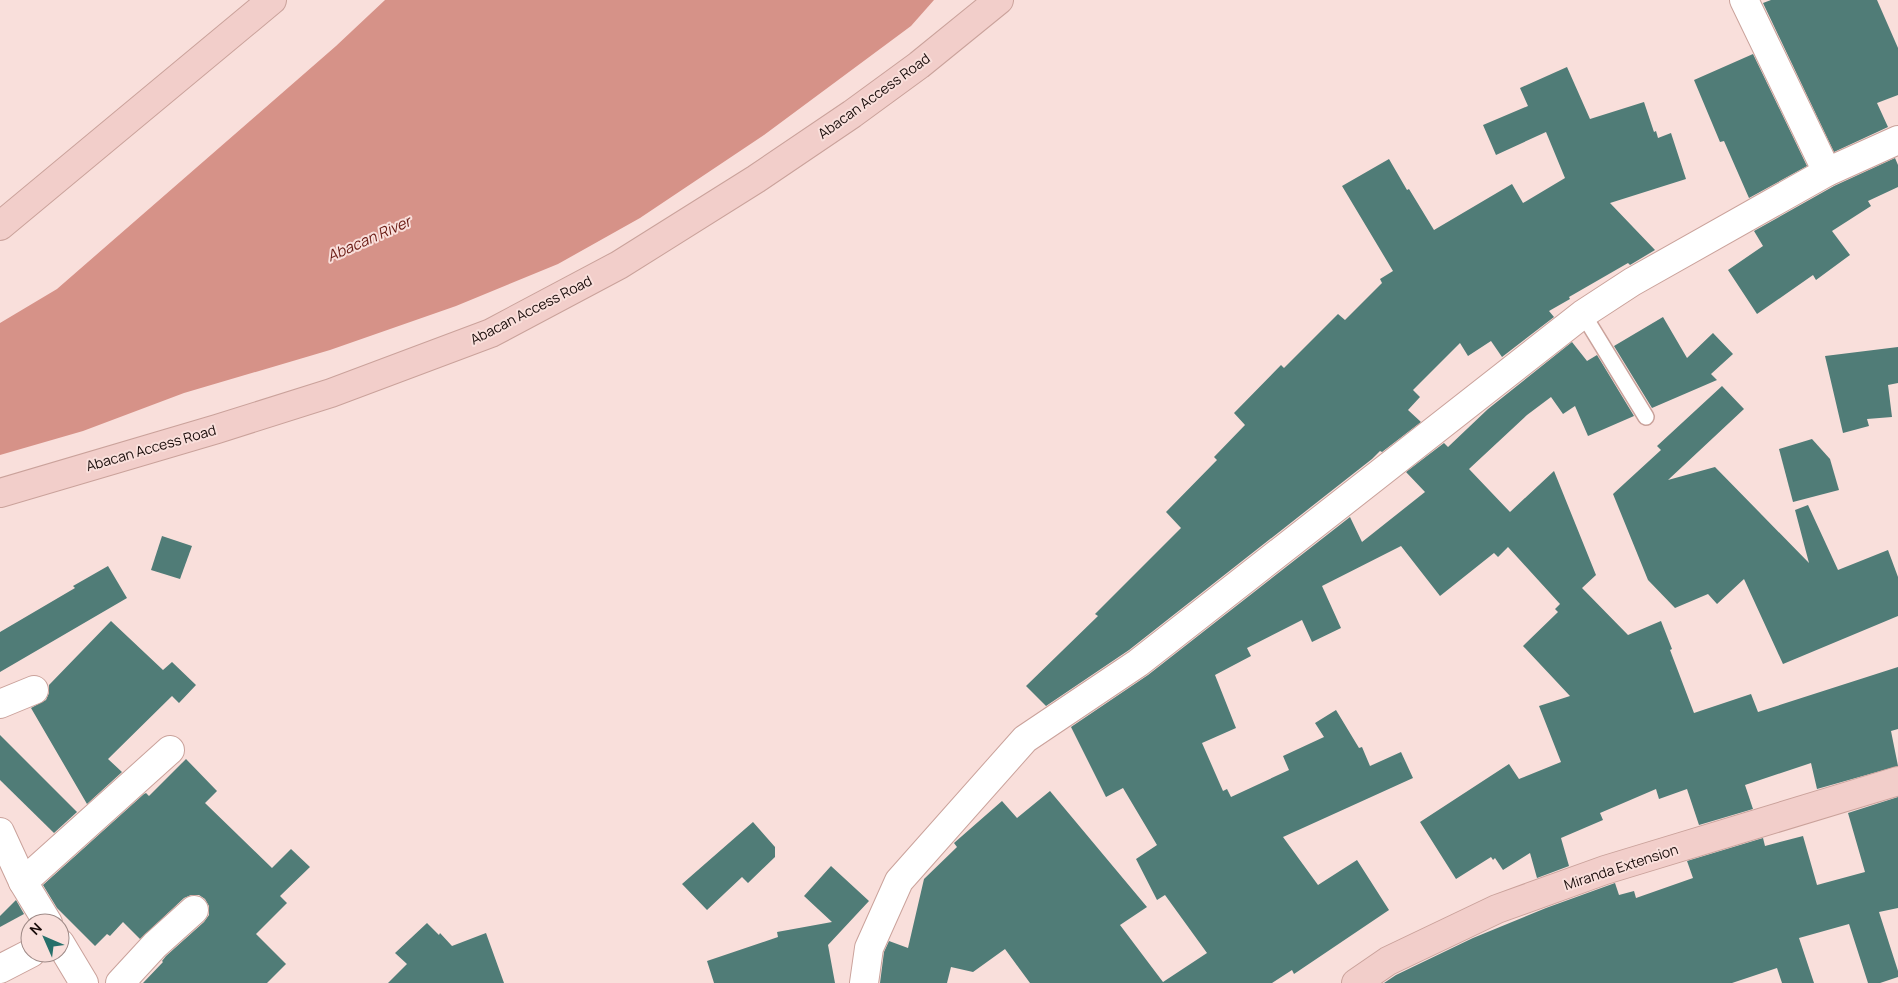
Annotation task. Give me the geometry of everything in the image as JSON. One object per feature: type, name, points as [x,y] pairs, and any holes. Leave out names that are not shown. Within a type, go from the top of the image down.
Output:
[{"type":"street","points":[[0,226],[272,0]]},
{"type":"street","name":"Abacan Access Road","points":[[0,492],[217,429],[331,393],[491,333],[619,265],[756,179],[875,98],[999,0]]},
{"type":"street","points":[[1744,0],[1827,172]]},
{"type":"street","points":[[864,983],[869,948],[899,880],[1025,739],[1138,663],[1583,314],[1632,282],[1827,172],[1898,140]]},
{"type":"street","points":[[0,704],[34,690]]},
{"type":"street","points":[[23,882],[170,750]]},
{"type":"street","name":"Miranda Extension","points":[[1356,983],[1388,961],[1497,909],[1605,870],[1898,781]]},
{"type":"street","points":[[0,832],[23,882],[42,913]]},
{"type":"street","points":[[120,983],[155,945],[194,910]]},
{"type":"street","points":[[0,969],[20,959]]},
{"type":"street","points":[[70,960],[84,983]]},
{"type":"lane","points":[[1583,314],[1646,417]]},
{"type":"water","name":"Abacan River","points":[[385,0],[934,0],[911,26],[764,135],[640,218],[558,264],[456,306],[330,350],[184,393],[83,431],[0,455],[0,323],[57,289],[336,46]]},
{"type":"building","points":[[1771,0],[1877,0],[1898,48],[1898,95],[1877,103],[1888,127],[1834,152],[1763,3]]},
{"type":"building","points":[[1753,54],[1807,166],[1749,198],[1724,141],[1720,142],[1694,80]]},
{"type":"building","points":[[1567,67],[1590,119],[1644,102],[1654,132],[1656,131],[1658,138],[1671,133],[1686,179],[1610,203],[1655,250],[1630,265],[1628,263],[1569,297],[1570,299],[1549,311],[1554,317],[1502,357],[1491,341],[1468,356],[1460,343],[1413,390],[1420,397],[1408,410],[1421,422],[1382,452],[1380,451],[1129,650],[1046,706],[1026,686],[1098,616],[1095,614],[1181,528],[1166,512],[1217,460],[1214,457],[1245,425],[1234,413],[1281,365],[1284,368],[1338,314],[1345,320],[1382,283],[1380,279],[1393,271],[1342,186],[1389,159],[1434,230],[1512,184],[1523,203],[1565,178],[1546,132],[1496,155],[1483,125],[1528,106],[1520,88]]},
{"type":"building","points":[[1895,158],[1898,165],[1898,187],[1868,201],[1871,206],[1832,231],[1850,255],[1816,280],[1813,275],[1757,314],[1728,270],[1763,246],[1754,231],[1834,186]]},
{"type":"building","points":[[1663,317],[1687,358],[1713,333],[1733,354],[1711,374],[1717,380],[1652,408],[1614,346]]},
{"type":"building","points":[[1572,342],[1587,361],[1597,355],[1634,416],[1588,436],[1575,406],[1563,414],[1551,397],[1527,415],[1469,469],[1510,512],[1554,471],[1596,575],[1582,588],[1628,635],[1661,621],[1694,713],[1751,694],[1758,712],[1898,667],[1898,729],[1891,731],[1898,766],[1817,789],[1811,763],[1745,785],[1753,809],[1699,825],[1687,789],[1659,799],[1656,789],[1600,813],[1603,820],[1561,838],[1569,866],[1537,878],[1530,853],[1503,870],[1495,858],[1493,860],[1491,857],[1456,879],[1420,822],[1509,764],[1519,779],[1561,762],[1539,706],[1570,696],[1523,646],[1558,612],[1555,609],[1560,604],[1508,547],[1498,557],[1494,553],[1440,596],[1401,546],[1322,586],[1341,628],[1312,642],[1302,620],[1247,648],[1251,656],[1215,675],[1236,728],[1202,743],[1223,791],[1227,789],[1231,797],[1289,770],[1283,756],[1324,737],[1315,723],[1336,710],[1359,748],[1362,747],[1370,766],[1401,752],[1413,778],[1283,837],[1318,885],[1357,860],[1389,910],[1294,974],[1292,970],[1272,983],[1030,983],[1005,949],[973,972],[951,967],[947,983],[880,983],[884,952],[889,941],[908,948],[924,879],[957,847],[954,843],[1002,801],[1017,818],[1050,791],[1147,907],[1120,925],[1163,982],[1207,953],[1165,895],[1157,900],[1136,859],[1157,845],[1123,788],[1106,797],[1071,727],[1148,675],[1350,517],[1362,542],[1425,492],[1406,472],[1444,443],[1448,447],[1488,409]]},
{"type":"building","points":[[1898,347],[1898,383],[1888,385],[1892,417],[1867,419],[1869,426],[1843,433],[1825,356]]},
{"type":"building","points":[[1722,386],[1744,409],[1668,480],[1715,467],[1809,563],[1795,510],[1808,505],[1838,570],[1888,550],[1898,577],[1898,616],[1783,664],[1744,579],[1717,604],[1708,594],[1675,608],[1648,580],[1613,494],[1661,450],[1657,446]]},
{"type":"building","points":[[1812,439],[1830,459],[1839,490],[1793,502],[1779,449]]},
{"type":"building","points":[[162,536],[192,546],[180,579],[151,570]]},
{"type":"building","points":[[108,566],[127,598],[0,672],[0,632],[75,588],[73,586]]},
{"type":"building","points":[[111,621],[163,670],[172,662],[196,685],[179,703],[172,696],[108,759],[122,772],[87,804],[31,708],[46,700],[49,693],[49,685]]},
{"type":"building","points":[[0,735],[77,812],[54,833],[0,780]]},
{"type":"building","points":[[186,759],[217,791],[205,803],[272,868],[291,849],[310,867],[280,896],[287,903],[256,934],[286,964],[267,983],[143,983],[163,962],[166,956],[204,922],[209,915],[209,906],[205,899],[199,895],[191,895],[184,898],[140,939],[123,922],[110,936],[107,934],[95,946],[70,921],[70,913],[62,913],[57,908],[43,885],[144,794],[146,793],[149,796]]},
{"type":"building","points":[[1898,797],[1898,908],[1879,912],[1898,971],[1898,977],[1880,983],[1868,983],[1849,924],[1799,938],[1814,983],[1782,983],[1777,968],[1732,983],[1384,983],[1396,975],[1473,938],[1546,908],[1615,883],[1619,895],[1634,891],[1636,898],[1693,878],[1687,861],[1763,838],[1765,846],[1803,836],[1817,885],[1865,872],[1848,813]]},
{"type":"building","points":[[753,822],[775,847],[775,857],[748,883],[742,877],[707,910],[682,884]]},
{"type":"building","points":[[831,866],[869,901],[828,945],[835,983],[714,983],[707,961],[778,937],[777,932],[832,922],[804,896]]},
{"type":"building","points":[[16,900],[23,913],[20,913],[20,916],[0,927],[0,916]]},
{"type":"building","points":[[427,923],[452,946],[486,933],[504,983],[388,983],[407,964],[395,953]]}]
